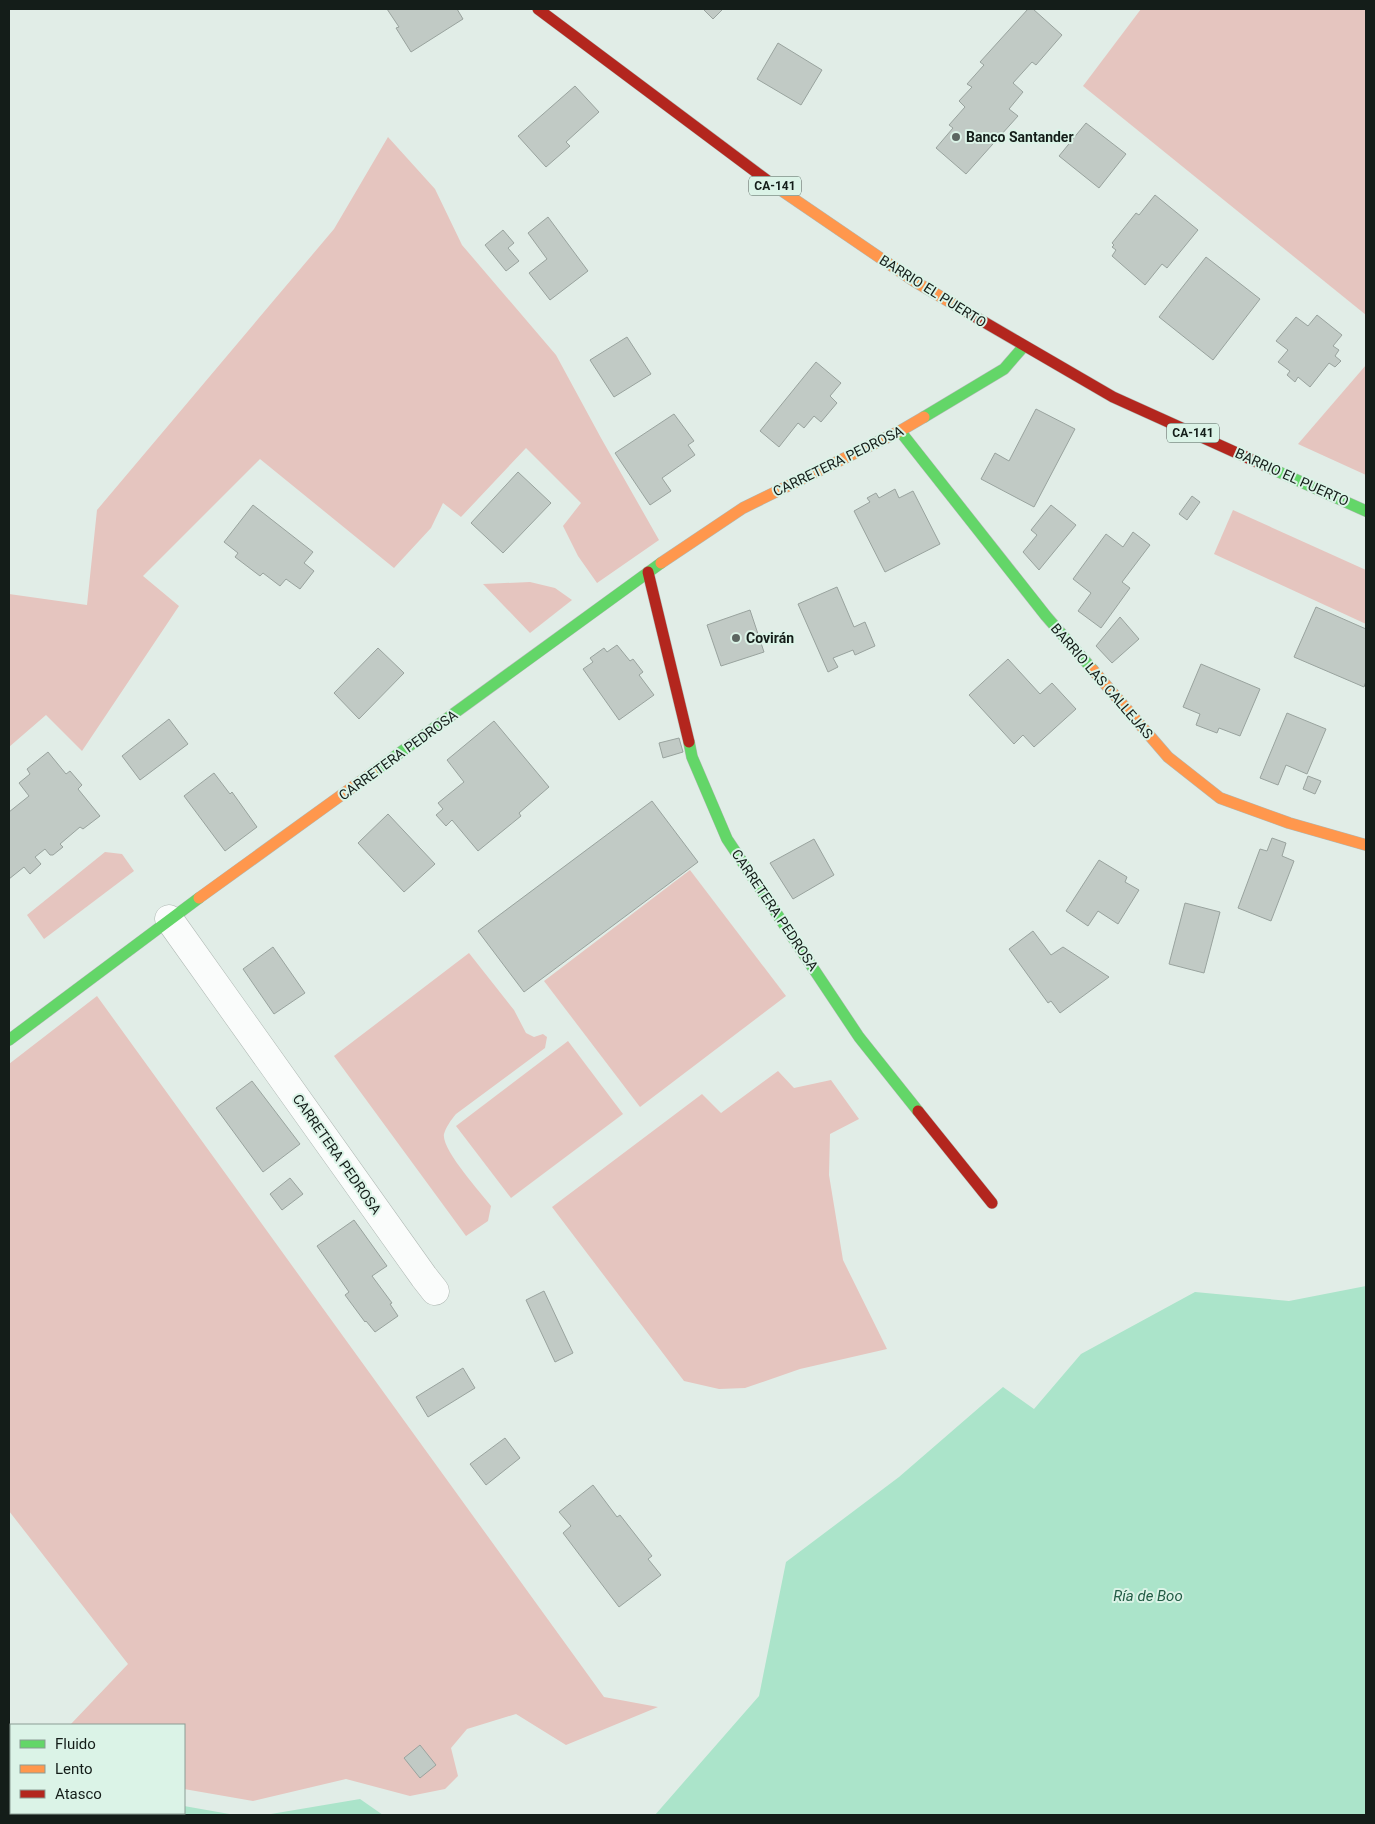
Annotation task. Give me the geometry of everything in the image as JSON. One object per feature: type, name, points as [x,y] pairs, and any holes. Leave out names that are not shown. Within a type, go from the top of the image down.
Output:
[{"type":"street","name":"BARRIO EL PUERTO","points":[[549,12],[752,171],[914,281],[1112,397],[1366,511]]},
{"type":"street","name":"CARRETERA PEDROSA","points":[[9,1040],[169,919],[648,572],[743,508],[900,431],[1004,369],[1024,346]]},
{"type":"street","name":"BARRIO LAS CALLEJAS","points":[[900,431],[1040,608],[1168,757],[1220,798],[1289,823],[1366,845]]},
{"type":"street","name":"CARRETERA PEDROSA","points":[[648,572],[692,757],[727,838],[859,1037],[992,1203]]},
{"type":"street","name":"CARRETERA PEDROSA","points":[[169,919],[435,1292]]},
{"type":"shaded area","points":[[1141,9],[1366,9],[1366,315],[1083,86]]},
{"type":"shaded area","points":[[388,137],[435,189],[462,245],[556,355],[659,540],[597,583],[578,556],[563,526],[581,503],[526,448],[461,517],[443,503],[431,528],[394,568],[260,459],[143,576],[179,606],[82,751],[46,715],[9,747],[9,594],[87,605],[97,510],[334,229]]},
{"type":"shaded area","points":[[1366,365],[1366,475],[1298,444]]},
{"type":"shaded area","points":[[1233,510],[1366,570],[1366,624],[1214,554]]},
{"type":"shaded area","points":[[530,582],[555,588],[572,600],[530,633],[483,584]]},
{"type":"shaded area","points":[[105,852],[122,854],[134,871],[44,939],[27,915]]},
{"type":"shaded area","points":[[690,870],[786,996],[640,1107],[544,981]]},
{"type":"shaded area","points":[[469,953],[514,1010],[526,1033],[534,1037],[543,1034],[547,1037],[545,1048],[456,1114],[445,1131],[445,1141],[455,1160],[491,1206],[488,1221],[466,1236],[334,1056]]},
{"type":"shaded area","points":[[97,996],[604,1697],[658,1707],[566,1745],[516,1714],[467,1729],[451,1748],[458,1776],[445,1789],[410,1796],[346,1779],[253,1801],[185,1789],[185,1724],[71,1724],[128,1664],[9,1511],[9,1064]]},
{"type":"shaded area","points":[[568,1041],[623,1114],[511,1198],[456,1126]]},
{"type":"shaded area","points":[[778,1071],[794,1088],[831,1080],[859,1119],[830,1134],[829,1175],[843,1260],[887,1349],[800,1369],[745,1388],[719,1389],[684,1381],[552,1207],[702,1094],[721,1113]]},
{"type":"water","name":"Ría de Boo","points":[[1366,1286],[1366,1815],[655,1815],[759,1696],[786,1562],[899,1477],[1003,1387],[1034,1409],[1081,1354],[1195,1292],[1289,1301]]},
{"type":"water","points":[[9,1782],[10,1814],[185,1814],[185,1806],[235,1815],[9,1815]]},
{"type":"water","points":[[360,1799],[383,1815],[265,1815]]},
{"type":"building","points":[[387,9],[457,9],[463,19],[411,52],[396,28],[399,27]]},
{"type":"building","points":[[703,9],[723,9],[713,19]]},
{"type":"building","points":[[1028,9],[1033,9],[1062,35],[1036,65],[1032,62],[1013,83],[1023,92],[1009,109],[1018,116],[966,174],[936,148],[953,128],[949,125],[965,107],[959,101],[972,87],[967,84],[984,65],[980,62]]},
{"type":"building","points":[[778,43],[822,70],[801,105],[757,79]]},
{"type":"building","points":[[575,86],[599,112],[566,142],[570,146],[546,167],[518,136]]},
{"type":"building","points":[[1086,123],[1126,154],[1099,188],[1059,156]]},
{"type":"building","points":[[1155,195],[1198,230],[1167,268],[1162,264],[1145,285],[1112,256],[1116,250],[1112,247],[1114,245],[1112,243],[1136,213],[1139,215]]},
{"type":"building","points":[[548,217],[588,271],[550,300],[529,273],[547,259],[528,233]]},
{"type":"building","points":[[503,230],[514,243],[508,248],[519,261],[506,271],[485,245]]},
{"type":"building","points":[[1206,257],[1260,299],[1213,360],[1159,317]]},
{"type":"building","points":[[1317,315],[1342,335],[1333,346],[1339,350],[1335,356],[1341,361],[1335,367],[1329,363],[1310,387],[1298,377],[1295,382],[1287,375],[1290,371],[1278,362],[1288,350],[1276,341],[1296,317],[1308,326]]},
{"type":"building","points":[[627,337],[651,374],[614,397],[590,360]]},
{"type":"building","points":[[816,362],[841,383],[830,396],[837,403],[821,422],[814,416],[804,428],[798,423],[779,447],[760,431]]},
{"type":"building","points":[[1036,409],[1075,429],[1034,507],[981,479],[995,453],[1009,461]]},
{"type":"building","points":[[674,414],[694,441],[688,445],[695,455],[662,478],[671,491],[650,505],[615,453]]},
{"type":"building","points":[[518,472],[551,503],[503,553],[471,523]]},
{"type":"building","points":[[895,489],[899,498],[913,491],[940,544],[885,572],[854,511],[870,502],[867,498],[876,493],[879,498]]},
{"type":"building","points":[[1192,496],[1200,502],[1187,520],[1179,514]]},
{"type":"building","points":[[253,505],[313,552],[304,563],[314,571],[300,589],[286,579],[280,586],[263,573],[260,576],[235,557],[238,553],[224,542]]},
{"type":"building","points":[[1051,505],[1076,525],[1039,570],[1023,552],[1037,535],[1031,530]]},
{"type":"building","points":[[1133,532],[1150,545],[1122,582],[1130,588],[1101,628],[1078,611],[1091,593],[1073,579],[1106,534],[1123,547]]},
{"type":"building","points":[[837,587],[854,627],[865,622],[875,646],[855,655],[853,650],[833,658],[838,667],[828,672],[798,604]]},
{"type":"building","points":[[1316,607],[1366,629],[1366,681],[1364,687],[1294,657]]},
{"type":"building","name":"Covirán","points":[[750,610],[764,652],[721,666],[707,625]]},
{"type":"building","points":[[1120,617],[1139,639],[1112,663],[1096,646]]},
{"type":"building","points":[[617,645],[630,661],[633,659],[643,672],[639,675],[654,695],[619,720],[583,669],[593,662],[590,658],[604,648],[607,652]]},
{"type":"building","points":[[378,648],[404,673],[359,719],[334,693]]},
{"type":"building","points":[[1008,659],[1040,694],[1052,683],[1076,709],[1034,747],[1023,735],[1014,744],[969,695]]},
{"type":"building","points":[[1201,664],[1260,689],[1240,736],[1219,728],[1217,733],[1196,725],[1200,714],[1183,707]]},
{"type":"building","points":[[1287,713],[1326,729],[1307,774],[1286,765],[1278,785],[1260,778]]},
{"type":"building","points":[[169,719],[188,744],[140,780],[122,756]]},
{"type":"building","points":[[494,721],[549,787],[519,813],[521,816],[478,851],[452,820],[446,826],[436,815],[443,809],[438,803],[464,782],[447,760]]},
{"type":"building","points":[[679,738],[683,752],[663,758],[659,743]]},
{"type":"building","points":[[48,752],[66,774],[70,771],[82,785],[78,789],[100,816],[83,829],[80,827],[60,844],[63,847],[53,855],[50,855],[45,849],[35,857],[41,864],[30,874],[24,867],[9,879],[9,812],[29,796],[19,783],[30,774],[27,769]]},
{"type":"building","points":[[214,773],[230,794],[232,792],[257,827],[225,851],[184,796]]},
{"type":"building","points":[[1308,776],[1321,781],[1315,794],[1303,789]]},
{"type":"building","points":[[652,801],[698,862],[524,992],[478,931]]},
{"type":"building","points":[[388,814],[435,864],[404,892],[358,843]]},
{"type":"building","points":[[1272,838],[1286,843],[1282,856],[1294,861],[1271,921],[1238,908],[1260,849],[1267,851]]},
{"type":"building","points":[[814,839],[834,875],[793,899],[770,863]]},
{"type":"building","points":[[1099,860],[1127,877],[1125,882],[1139,890],[1118,924],[1098,911],[1088,926],[1066,911]]},
{"type":"building","points":[[1185,903],[1220,912],[1204,973],[1169,964]]},
{"type":"building","points":[[1033,931],[1051,955],[1063,947],[1109,977],[1060,1013],[1051,1001],[1048,1003],[1009,949]]},
{"type":"building","points":[[273,947],[305,993],[274,1014],[243,969]]},
{"type":"building","points":[[252,1081],[300,1144],[263,1172],[216,1108]]},
{"type":"building","points":[[290,1178],[303,1194],[282,1210],[270,1194]]},
{"type":"building","points":[[354,1220],[387,1266],[372,1276],[392,1303],[390,1304],[398,1316],[375,1332],[345,1295],[349,1292],[317,1246]]},
{"type":"building","points":[[544,1291],[573,1353],[555,1362],[526,1300]]},
{"type":"building","points":[[463,1368],[475,1388],[428,1417],[416,1397]]},
{"type":"building","points":[[505,1438],[520,1458],[486,1485],[470,1464]]},
{"type":"building","points":[[593,1485],[617,1517],[620,1515],[652,1556],[648,1559],[661,1575],[619,1607],[563,1533],[571,1526],[559,1512]]},
{"type":"building","points":[[420,1745],[436,1765],[420,1778],[404,1758]]},
{"type":"traffic: fast","points":[[924,417],[1004,369],[1024,346]]},
{"type":"traffic: fast","points":[[900,431],[1046,616],[1093,670]]},
{"type":"traffic: fast","points":[[1270,468],[1366,511]]},
{"type":"traffic: fast","points":[[372,773],[661,563]]},
{"type":"traffic: fast","points":[[689,742],[692,757],[727,839],[859,1037],[918,1111]]},
{"type":"traffic: fast","points":[[9,1040],[199,898]]},
{"type":"traffic: slow","points":[[772,184],[914,281],[960,308]]},
{"type":"traffic: slow","points":[[661,563],[743,508],[900,431],[924,417]]},
{"type":"traffic: slow","points":[[1093,670],[1168,757],[1220,798],[1289,823],[1366,845]]},
{"type":"traffic: slow","points":[[199,898],[372,773]]},
{"type":"traffic: jam","points":[[538,9],[772,184]]},
{"type":"traffic: jam","points":[[960,308],[1113,397],[1270,468]]},
{"type":"traffic: jam","points":[[648,572],[689,742]]},
{"type":"traffic: jam","points":[[918,1111],[992,1203]]},
{"type":"place","name":"Banco Santander","points":[[956,137]]},
{"type":"place","name":"Covirán","points":[[736,638]]}]
